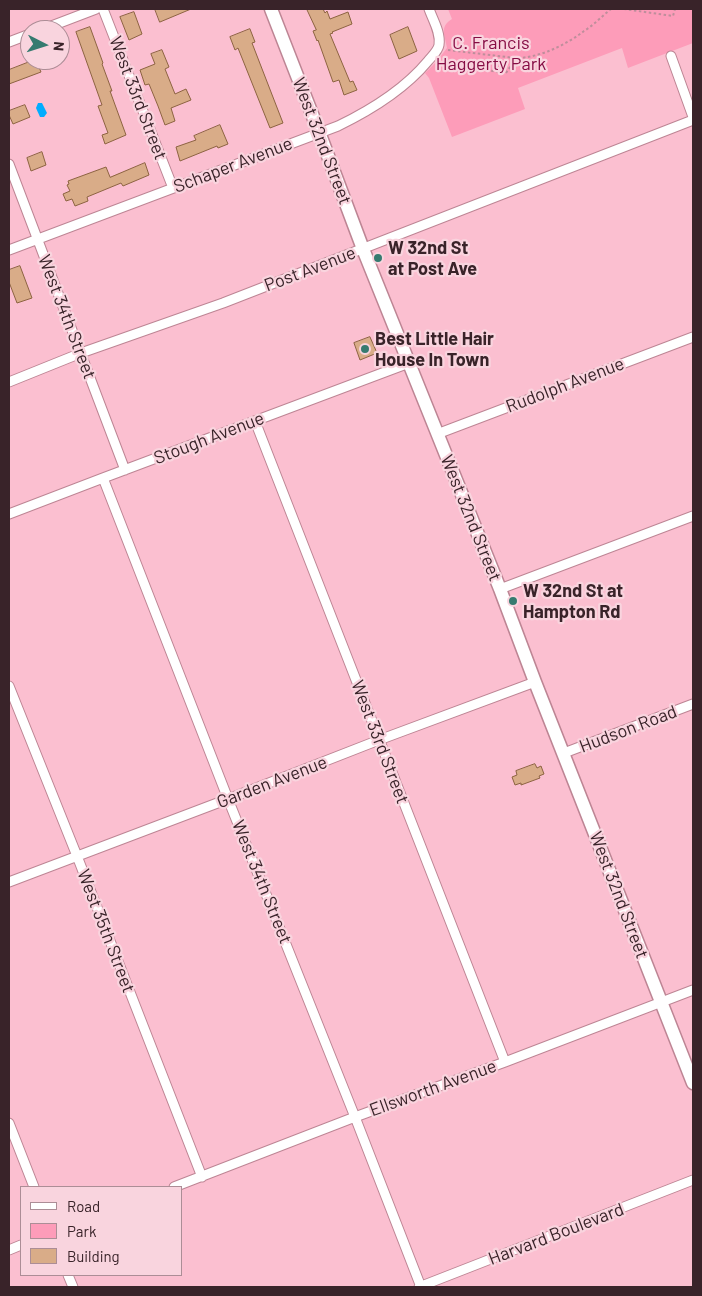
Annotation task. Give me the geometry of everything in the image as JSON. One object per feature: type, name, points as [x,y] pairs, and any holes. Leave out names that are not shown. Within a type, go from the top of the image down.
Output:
[{"type":"street","points":[[67,20],[96,9]]},
{"type":"street","name":"West 33rd Street","points":[[102,9],[173,188]]},
{"type":"street","name":"West 32nd Street","points":[[270,9],[693,1083]]},
{"type":"street","points":[[429,9],[443,49]]},
{"type":"street","name":"Schaper Avenue","points":[[9,250],[357,116],[400,89],[443,49]]},
{"type":"street","points":[[671,56],[693,119]]},
{"type":"street","name":"Post Avenue","points":[[9,382],[81,353],[224,303],[693,119]]},
{"type":"street","name":"West 34th Street","points":[[9,164],[125,470]]},
{"type":"street","name":"Rudolph Avenue","points":[[437,434],[693,337]]},
{"type":"street","name":"Stough Avenue","points":[[9,514],[409,363]]},
{"type":"street","name":"West 33rd Street","points":[[255,421],[505,1062]]},
{"type":"street","name":"West 34th Street","points":[[103,478],[355,1117],[420,1287]]},
{"type":"street","points":[[500,589],[693,516]]},
{"type":"street","name":"Garden Avenue","points":[[9,882],[535,682]]},
{"type":"street","name":"West 35th Street","points":[[9,686],[202,1177]]},
{"type":"street","name":"Hudson Road","points":[[564,753],[693,704]]},
{"type":"street","name":"Ellsworth Avenue","points":[[177,1186],[693,990]]},
{"type":"street","points":[[9,1123],[34,1186]]},
{"type":"street","name":"Harvard Boulevard","points":[[420,1287],[693,1180]]},
{"type":"path","points":[[443,49],[516,58],[530,57],[570,40],[611,9]]},
{"type":"path","points":[[624,9],[672,16],[675,9]]},
{"type":"path","points":[[443,59],[459,66],[506,72],[516,58]]},
{"type":"green space","name":"C. Francis Haggerty Park","points":[[448,9],[693,9],[693,43],[628,68],[622,48],[518,88],[525,109],[452,137],[429,78],[425,73],[447,48],[444,28],[452,19]]},
{"type":"water","points":[[38,103],[42,103],[47,113],[44,117],[40,117],[36,108]]},
{"type":"building","points":[[155,9],[191,9],[160,22]]},
{"type":"building","points":[[307,9],[323,9],[325,13],[327,11],[330,19],[348,12],[352,24],[330,34],[350,82],[353,81],[357,90],[344,95],[339,80],[333,82],[313,31],[316,30]]},
{"type":"building","points":[[134,12],[142,34],[129,40],[120,17]]},
{"type":"building","points":[[90,27],[126,135],[105,144],[102,135],[108,133],[98,106],[102,105],[76,32]]},
{"type":"building","points":[[408,27],[417,51],[399,59],[390,35]]},
{"type":"building","points":[[250,29],[255,42],[252,43],[283,123],[270,128],[238,48],[235,50],[230,37]]},
{"type":"building","points":[[162,50],[169,67],[165,69],[175,94],[186,89],[191,100],[171,108],[175,121],[165,125],[149,84],[145,85],[140,70],[155,64],[151,54]]},
{"type":"building","points":[[20,66],[20,70],[40,70],[41,72],[9,84],[9,70]]},
{"type":"building","points":[[25,105],[30,117],[13,124],[9,111]]},
{"type":"building","points":[[220,125],[228,144],[218,148],[217,146],[180,161],[176,147],[196,140],[194,136]]},
{"type":"building","points":[[42,152],[46,165],[31,171],[27,158]]},
{"type":"building","points":[[145,163],[149,175],[123,186],[121,183],[87,197],[88,201],[75,206],[72,199],[66,201],[63,194],[70,191],[67,185],[69,184],[68,181],[106,167],[110,177]]},
{"type":"building","points":[[20,266],[32,298],[17,303],[9,282],[9,270]]},
{"type":"building","points":[[370,337],[377,353],[360,360],[354,343]]},
{"type":"building","points":[[535,764],[537,768],[541,766],[544,774],[539,776],[540,778],[521,785],[521,783],[515,785],[512,777],[517,775],[516,771]]},
{"type":"place","name":"W 32nd St at Post Ave","points":[[378,258]]},
{"type":"place","name":"Best Little Hair House In Town","points":[[365,349]]},
{"type":"place","name":"W 32nd St at Hampton Rd","points":[[513,601]]}]
